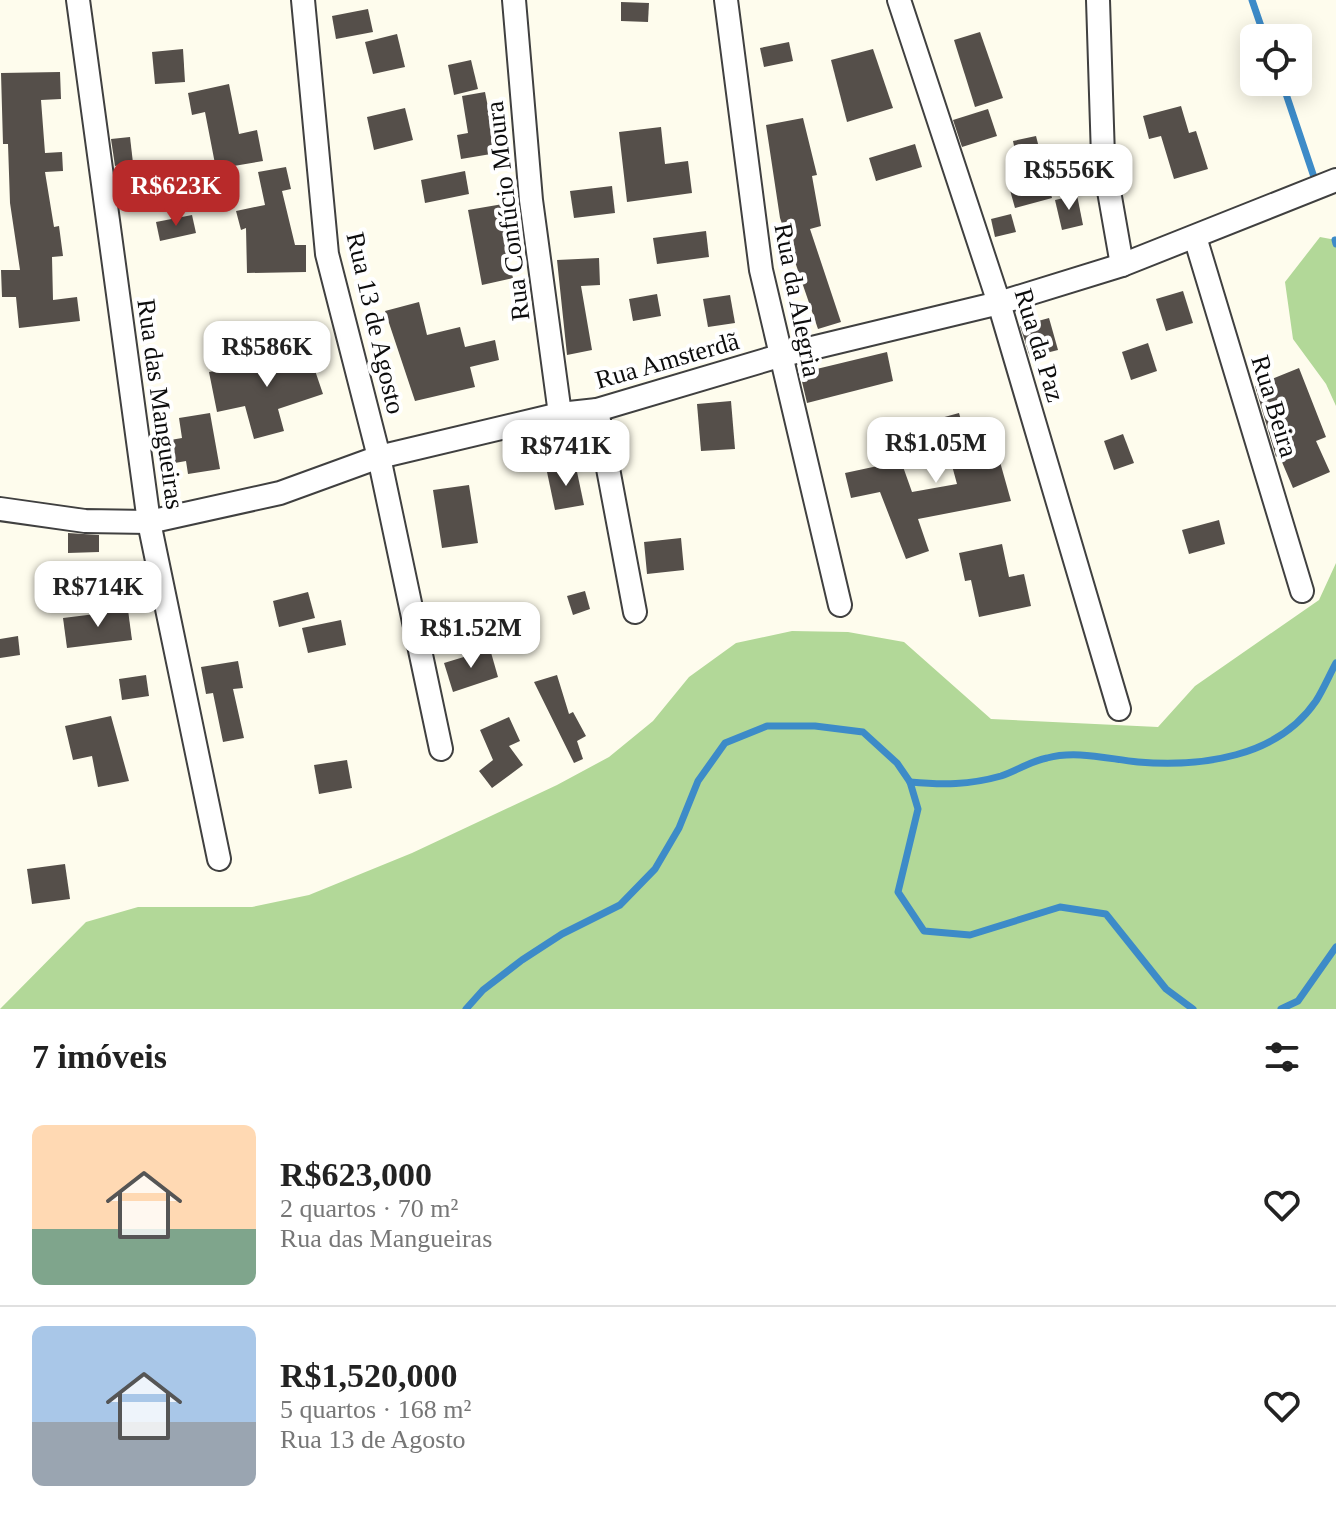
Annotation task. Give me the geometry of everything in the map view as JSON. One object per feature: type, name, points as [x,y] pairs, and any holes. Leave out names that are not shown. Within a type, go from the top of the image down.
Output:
[{"type":"street","name":"Rua das Mangueiras","points":[[78,0],[149,522],[219,859]]},
{"type":"street","name":"Rua 13 de Agosto","points":[[303,0],[327,254],[379,457],[441,749]]},
{"type":"street","name":"Rua Confúcio Moura","points":[[514,0],[531,200],[560,414]]},
{"type":"street","name":"Rua da Alegria","points":[[726,0],[761,270],[840,605]]},
{"type":"street","name":"Rua da Paz","points":[[899,0],[999,303],[1119,709]]},
{"type":"street","points":[[1098,0],[1103,157],[1122,265]]},
{"type":"street","name":"Rua Amsterdã","points":[[0,509],[85,521],[149,522],[280,493],[379,457],[560,414],[597,410],[779,356],[999,303],[1122,265],[1336,180]]},
{"type":"street","name":"Rua Beira","points":[[1195,237],[1302,591]]},
{"type":"street","points":[[597,410],[635,612]]},
{"type":"green space","points":[[1320,237],[1336,240],[1336,406],[1326,384],[1293,339],[1285,282]]},
{"type":"green space","points":[[1336,563],[1336,1009],[0,1009],[86,922],[138,907],[252,907],[309,895],[412,853],[557,785],[609,757],[653,721],[689,677],[736,643],[792,631],[848,632],[904,642],[991,719],[1158,727],[1195,686],[1319,600]]},
{"type":"building","points":[[621,2],[649,3],[648,22],[621,21]]},
{"type":"building","points":[[368,9],[373,32],[336,39],[332,16]]},
{"type":"building","points":[[980,32],[1003,98],[975,107],[954,40]]},
{"type":"building","points":[[397,34],[405,67],[373,74],[365,42]]},
{"type":"building","points":[[789,42],[793,61],[764,67],[760,48]]},
{"type":"building","points":[[183,49],[185,82],[155,84],[152,52]]},
{"type":"building","points":[[873,49],[893,108],[847,122],[831,60]]},
{"type":"building","points":[[471,60],[478,89],[454,95],[448,65]]},
{"type":"building","points":[[60,72],[61,99],[41,100],[45,153],[62,152],[63,171],[45,172],[54,227],[59,226],[63,256],[52,257],[53,300],[77,297],[80,321],[19,328],[16,297],[2,297],[1,270],[20,270],[10,203],[8,144],[3,144],[1,73]]},
{"type":"building","points":[[229,84],[239,134],[257,130],[263,161],[216,169],[205,112],[192,115],[188,93]]},
{"type":"building","points":[[485,92],[497,153],[461,159],[457,135],[468,133],[462,96]]},
{"type":"building","points":[[1181,106],[1189,133],[1196,131],[1208,169],[1174,179],[1161,136],[1149,139],[1143,116]]},
{"type":"building","points":[[405,108],[413,140],[374,150],[367,117]]},
{"type":"building","points":[[988,109],[997,136],[962,147],[953,120]]},
{"type":"building","points":[[803,118],[817,175],[812,176],[821,226],[810,229],[841,322],[818,329],[780,218],[766,125]]},
{"type":"building","points":[[661,127],[665,164],[688,161],[692,193],[627,202],[619,132]]},
{"type":"building","points":[[1036,136],[1052,198],[1015,208],[1008,183],[1021,179],[1013,141]]},
{"type":"building","points":[[130,137],[133,163],[115,166],[111,139]]},
{"type":"building","points":[[915,144],[922,167],[876,181],[869,158]]},
{"type":"building","points":[[286,167],[291,189],[282,191],[295,245],[306,245],[306,272],[247,273],[246,228],[241,230],[236,211],[265,205],[258,172]]},
{"type":"building","points":[[465,171],[469,194],[425,203],[421,180]]},
{"type":"building","points":[[154,179],[156,206],[131,207],[130,180]]},
{"type":"building","points":[[612,186],[615,213],[574,218],[570,191]]},
{"type":"building","points":[[1077,195],[1083,225],[1062,230],[1055,200]]},
{"type":"building","points":[[503,204],[508,235],[503,236],[513,278],[482,285],[468,210]]},
{"type":"building","points":[[1011,214],[1016,232],[995,237],[991,219]]},
{"type":"building","points":[[192,215],[196,233],[160,241],[156,222]]},
{"type":"building","points":[[706,231],[709,257],[657,264],[653,238]]},
{"type":"building","points":[[599,258],[600,285],[581,286],[592,350],[567,355],[557,260]]},
{"type":"building","points":[[1183,291],[1193,323],[1166,331],[1156,299]]},
{"type":"building","points":[[657,294],[661,316],[633,321],[629,299]]},
{"type":"building","points":[[730,295],[735,323],[708,327],[703,299]]},
{"type":"building","points":[[419,302],[427,335],[460,327],[465,347],[495,340],[499,360],[470,367],[475,387],[415,401],[385,311]]},
{"type":"building","points":[[1049,318],[1058,350],[1030,357],[1020,326]]},
{"type":"building","points":[[1148,343],[1157,371],[1131,380],[1122,352]]},
{"type":"building","points":[[307,347],[323,394],[278,409],[284,431],[254,439],[245,406],[217,412],[209,372],[253,364]]},
{"type":"building","points":[[887,352],[893,381],[807,403],[800,373]]},
{"type":"building","points":[[1299,368],[1326,437],[1316,441],[1330,472],[1293,488],[1279,455],[1276,457],[1255,386]]},
{"type":"building","points":[[731,401],[735,449],[701,451],[697,404]]},
{"type":"building","points":[[210,413],[220,469],[188,474],[186,461],[158,466],[153,443],[182,438],[179,418]]},
{"type":"building","points":[[959,413],[968,444],[993,437],[1011,501],[918,519],[929,551],[906,559],[880,492],[851,498],[845,473],[901,461],[912,492],[957,484],[945,440],[935,443],[930,421]]},
{"type":"building","points":[[1123,434],[1134,463],[1114,470],[1104,441]]},
{"type":"building","points":[[576,467],[584,505],[555,510],[547,472]]},
{"type":"building","points":[[469,485],[478,543],[442,548],[433,490]]},
{"type":"building","points":[[1219,520],[1225,544],[1189,554],[1182,530]]},
{"type":"building","points":[[68,533],[99,535],[99,552],[68,553]]},
{"type":"building","points":[[681,538],[684,570],[647,574],[644,542]]},
{"type":"building","points":[[1002,544],[1009,577],[1024,574],[1031,606],[979,617],[971,580],[965,581],[959,553]]},
{"type":"building","points":[[585,591],[590,609],[573,615],[567,596]]},
{"type":"building","points":[[308,592],[315,618],[279,627],[273,601]]},
{"type":"building","points":[[128,610],[132,640],[67,648],[63,618]]},
{"type":"building","points":[[341,620],[346,645],[308,653],[302,628]]},
{"type":"building","points":[[18,636],[20,655],[0,658],[0,639]]},
{"type":"building","points":[[490,649],[498,677],[453,692],[444,663]]},
{"type":"building","points":[[238,661],[243,688],[233,689],[244,738],[223,742],[213,693],[206,694],[201,667]]},
{"type":"building","points":[[146,675],[149,696],[122,700],[119,679]]},
{"type":"building","points":[[557,675],[569,714],[573,712],[586,736],[577,741],[583,759],[574,763],[534,682]]},
{"type":"building","points":[[111,716],[129,781],[98,787],[92,756],[73,760],[65,726]]},
{"type":"building","points":[[509,717],[520,741],[509,746],[523,765],[492,788],[479,771],[493,760],[480,730]]},
{"type":"building","points":[[347,760],[352,788],[319,794],[314,765]]},
{"type":"building","points":[[65,864],[70,899],[32,904],[27,869]]},
{"type":"waterway","points":[[1252,0],[1260,24]]},
{"type":"waterway","points":[[1287,96],[1316,183]]},
{"type":"waterway","points":[[1335,240],[1336,244]]},
{"type":"waterway","points":[[910,782],[967,783],[1001,776],[1035,761],[1058,756],[1187,763],[1236,755],[1281,735],[1300,720],[1316,701],[1336,663]]},
{"type":"waterway","points":[[466,1009],[483,990],[522,960],[562,934],[620,905],[655,869],[679,828],[698,781],[725,743],[767,726],[815,726],[863,732],[897,763],[910,782],[918,809],[898,892],[924,931],[970,935],[1060,907],[1106,914],[1166,989],[1193,1009]]},
{"type":"waterway","points":[[1281,1009],[1298,1001],[1336,947]]}]
